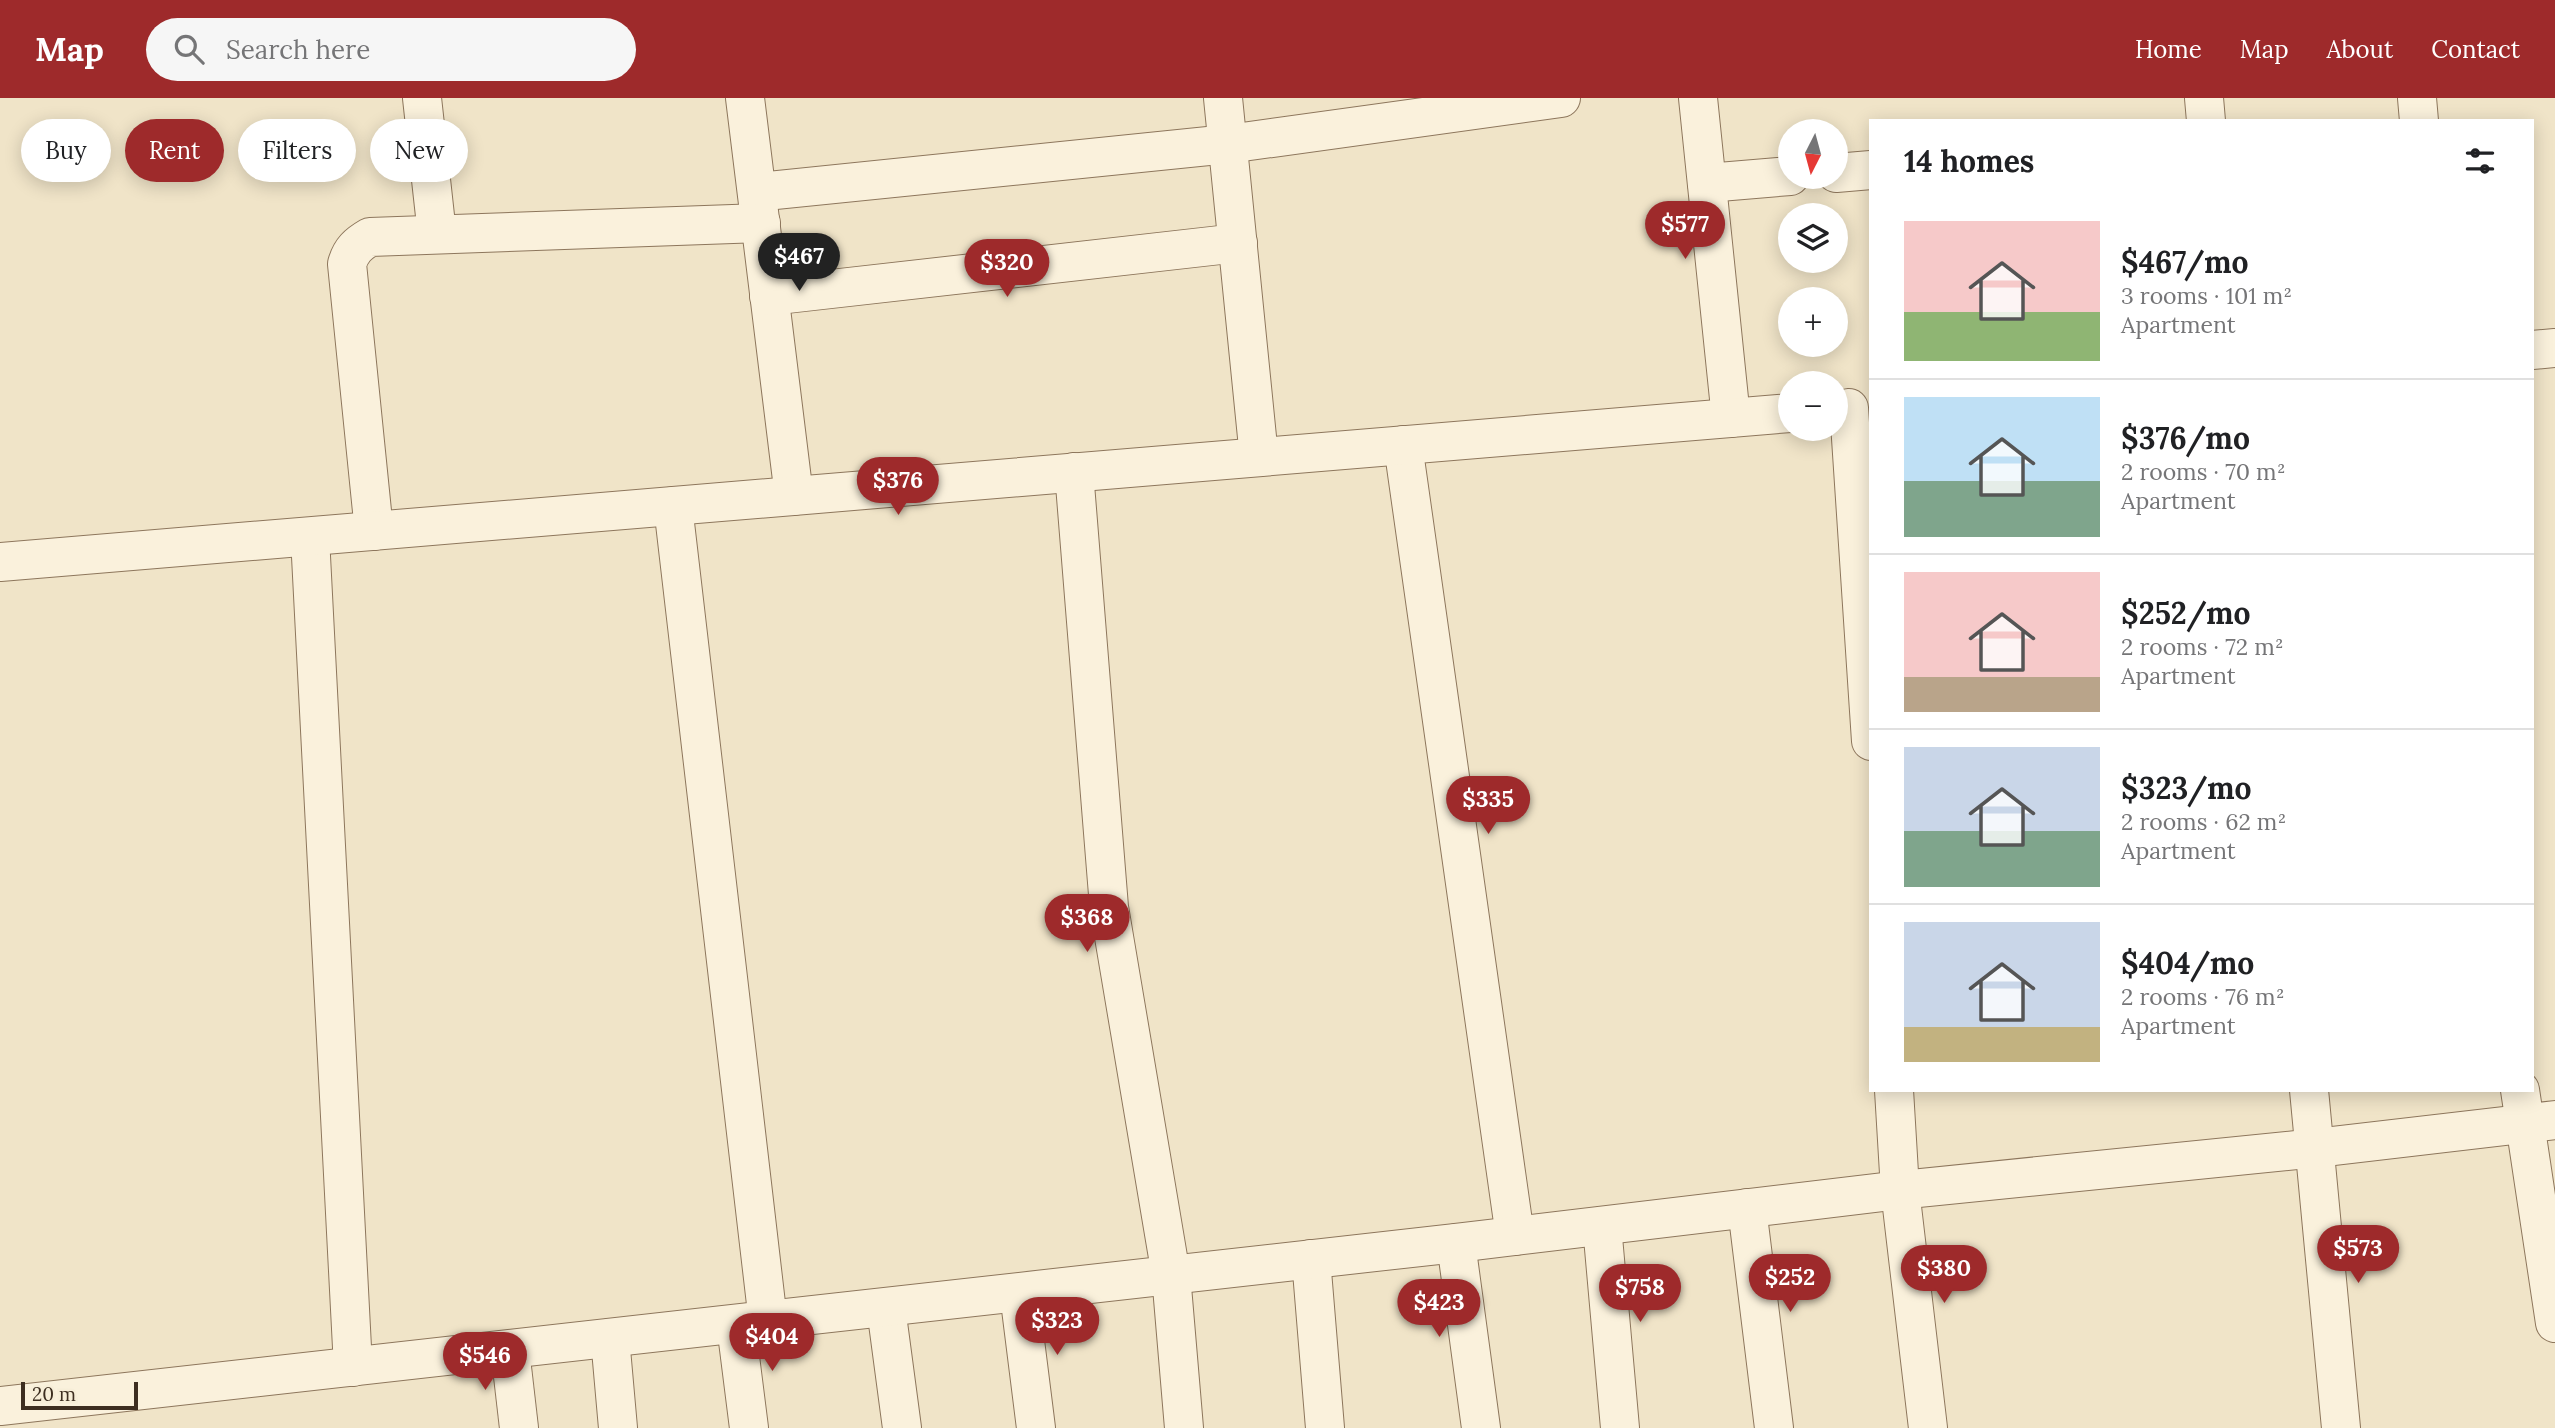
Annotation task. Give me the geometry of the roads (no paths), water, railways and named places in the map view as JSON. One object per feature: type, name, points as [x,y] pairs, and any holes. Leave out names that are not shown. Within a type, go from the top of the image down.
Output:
[{"type":"street","points":[[422,98],[437,234]]},
{"type":"street","points":[[745,98],[794,496]]},
{"type":"street","points":[[1223,98],[1259,457]]},
{"type":"street","points":[[374,531],[347,264],[354,249],[370,237],[437,234],[759,207],[1561,98]]},
{"type":"street","points":[[1698,98],[1731,418]]},
{"type":"street","points":[[2204,98],[2206,119]]},
{"type":"street","points":[[2417,98],[2419,119]]},
{"type":"street","points":[[1848,172],[1869,170]]},
{"type":"street","points":[[1707,183],[1778,177]]},
{"type":"street","points":[[769,296],[1238,243]]},
{"type":"street","points":[[2534,350],[2555,348]]},
{"type":"street","points":[[1852,407],[1869,706]]},
{"type":"street","points":[[0,562],[1778,414]]},
{"type":"street","points":[[1404,445],[1514,1236]]},
{"type":"street","points":[[1074,472],[1109,907],[1171,1275],[1184,1428]]},
{"type":"street","points":[[673,506],[752,1323],[749,1428]]},
{"type":"street","points":[[310,537],[353,1367]]},
{"type":"street","points":[[1894,1092],[1900,1190],[1928,1428]]},
{"type":"street","points":[[2309,1092],[2341,1428]]},
{"type":"street","points":[[0,1406],[47,1415],[353,1367],[1456,1243],[1900,1190],[2316,1148],[2533,1111],[2555,1323]]},
{"type":"street","points":[[1747,1208],[1774,1428]]},
{"type":"street","points":[[1602,1226],[1620,1428]]},
{"type":"street","points":[[1456,1243],[1481,1428]]},
{"type":"street","points":[[1311,1259],[1325,1428]]},
{"type":"street","points":[[1018,1293],[1036,1428]]},
{"type":"street","points":[[886,1307],[902,1428]]},
{"type":"street","points":[[610,1338],[618,1428]]},
{"type":"street","points":[[510,1350],[519,1428]]}]
